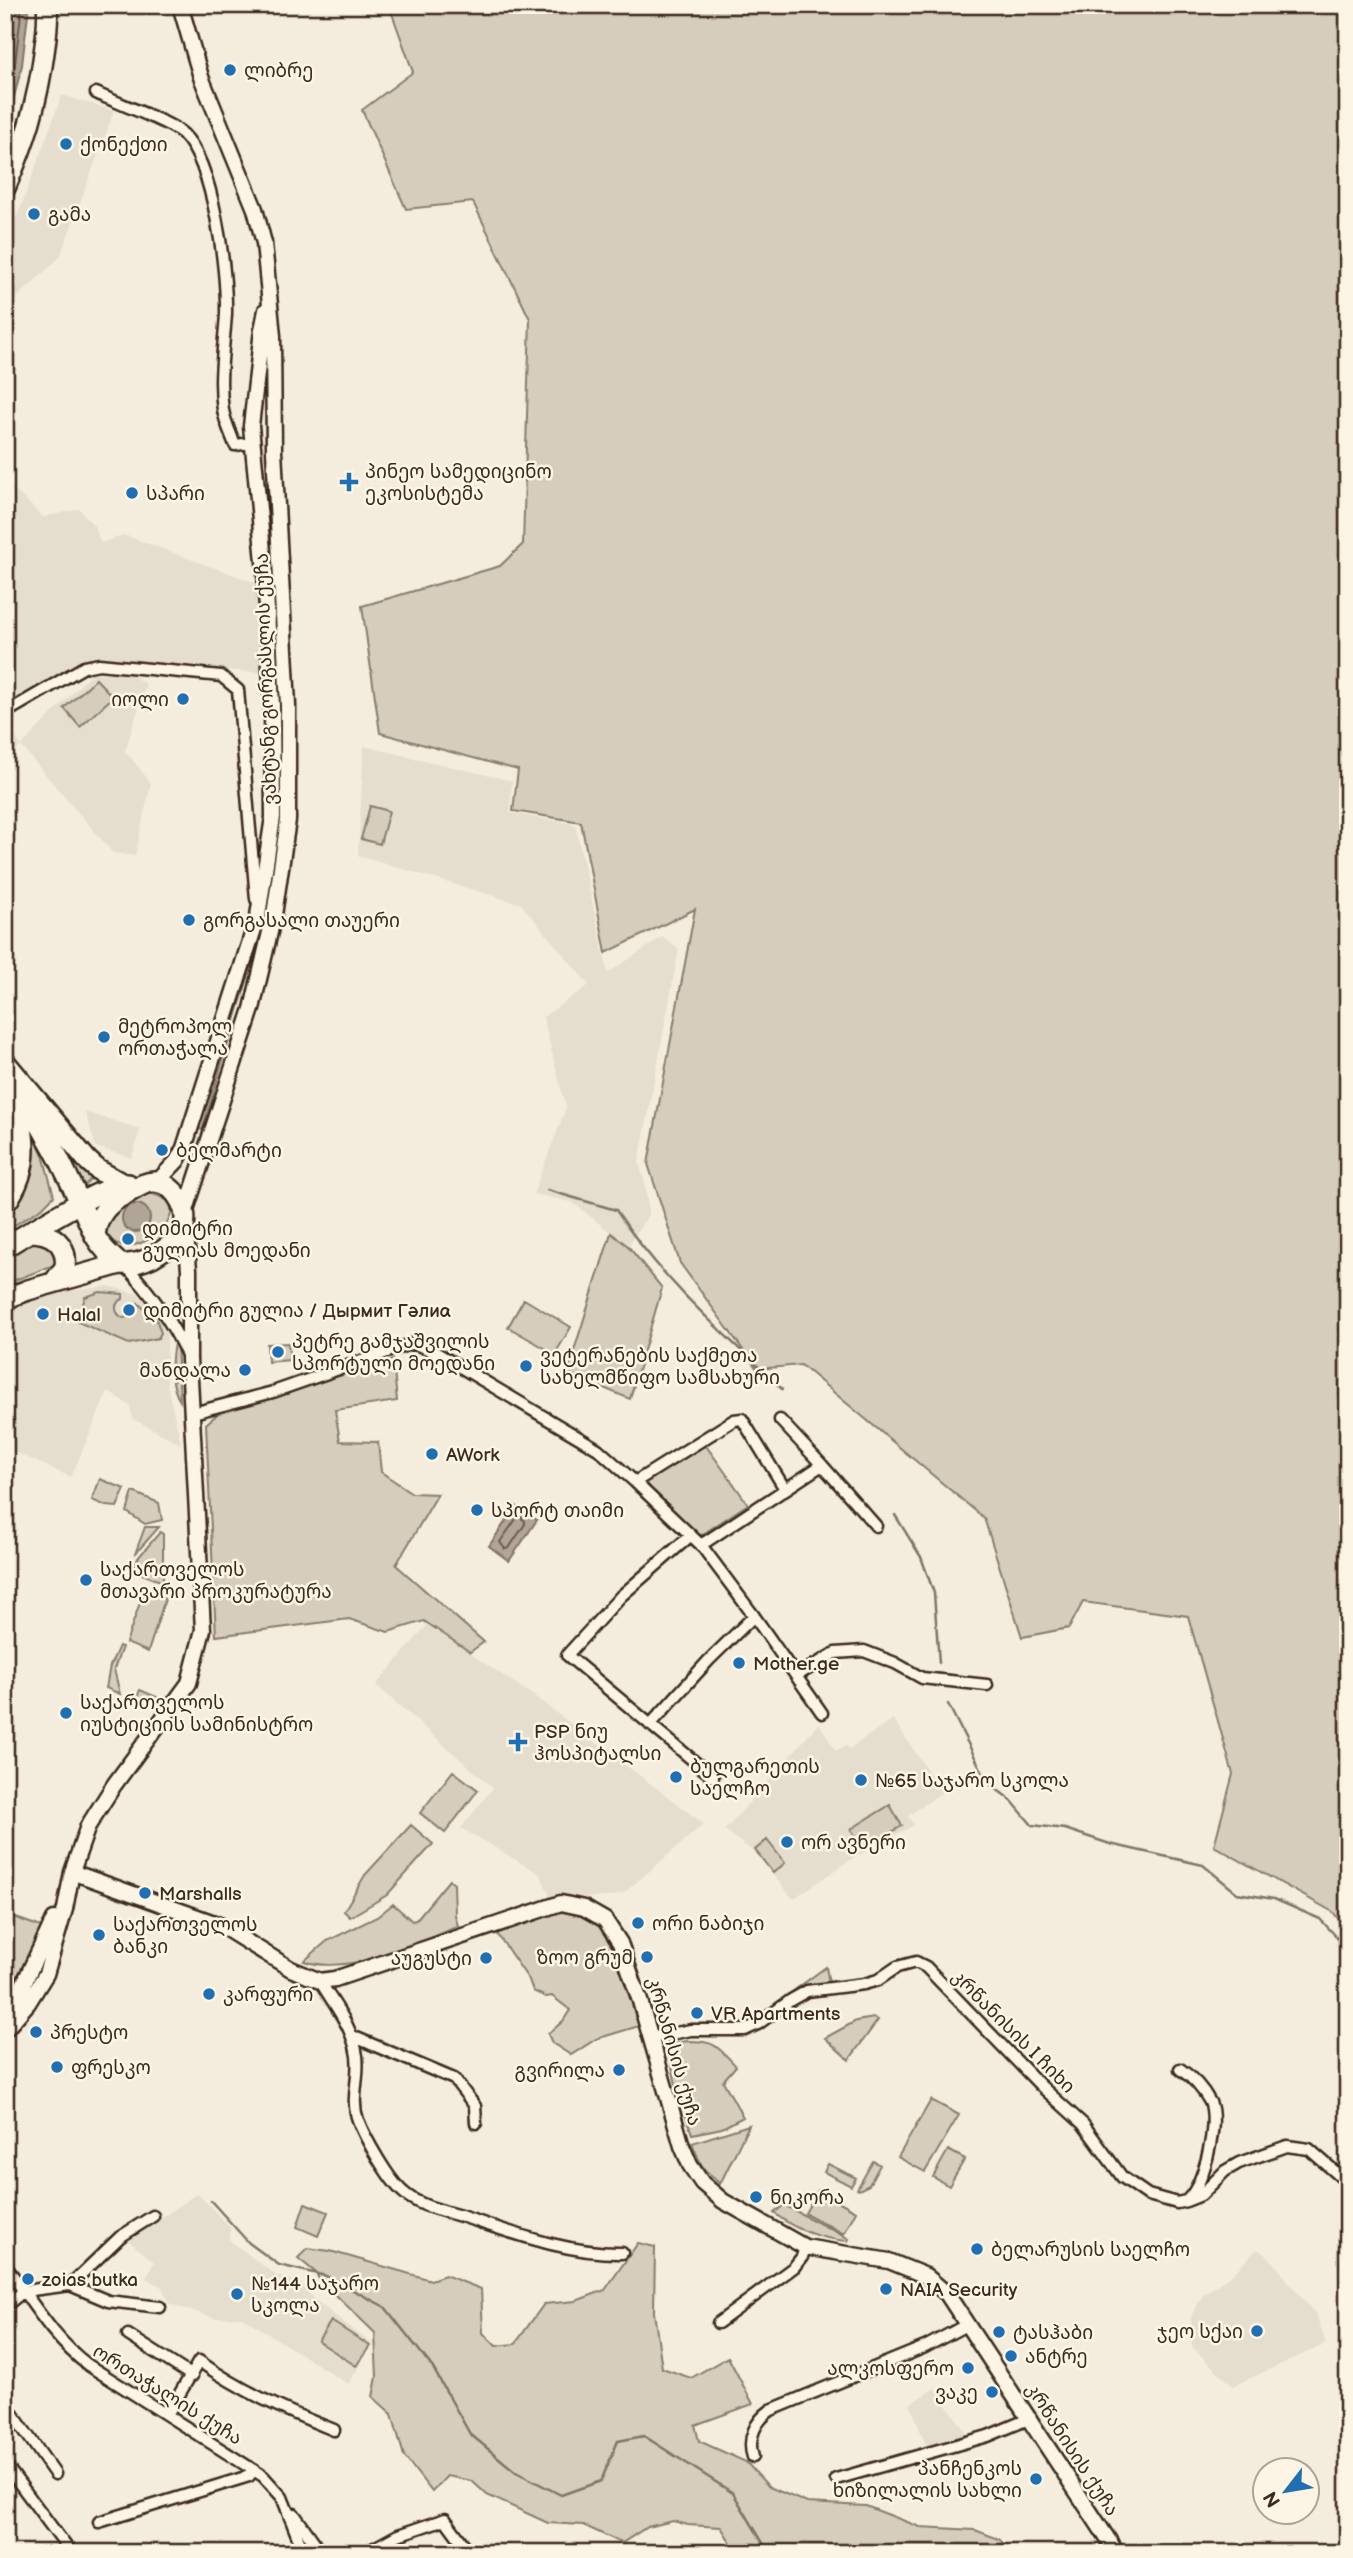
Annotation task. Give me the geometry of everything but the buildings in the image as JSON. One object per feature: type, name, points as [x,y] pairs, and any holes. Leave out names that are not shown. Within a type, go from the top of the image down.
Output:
[{"type":"highway","points":[[5,188],[22,150],[37,104],[51,10]]},
{"type":"highway","points":[[5,1062],[87,1160],[98,1170],[123,1184]]},
{"type":"highway","points":[[5,1078],[29,1106],[45,1132],[96,1236],[108,1254],[122,1264]]},
{"type":"highway","points":[[5,1078],[14,1101],[25,1150],[23,1173],[5,1204]]},
{"type":"highway","points":[[96,1236],[99,1219],[107,1206],[151,1183]]},
{"type":"highway","points":[[5,1247],[80,1203],[123,1184],[151,1183],[173,1191],[182,1203],[185,1219],[178,1237],[163,1251],[147,1259],[54,1282],[5,1299]]},
{"type":"highway","points":[[30,1232],[48,1234],[63,1248],[65,1267],[54,1282]]},
{"type":"street","name":"ვახტანგ გორგასლის ქუჩა","points":[[5,2024],[50,1930],[88,1826],[119,1777],[188,1683],[194,1670],[203,1630],[189,1359],[189,1269],[185,1219],[252,1009],[274,915],[288,820],[288,685],[274,451],[273,336],[264,243],[255,209],[201,77],[180,5]]},
{"type":"street","points":[[96,93],[183,133],[197,154],[206,175],[218,228],[225,282],[221,373],[223,411],[235,445],[264,447],[274,451]]},
{"type":"street","name":"ვახტანგ გორგასლის ქუჩა","points":[[151,1183],[177,1161],[184,1148],[258,916],[272,817],[265,572],[251,426],[257,366],[269,298]]},
{"type":"street","points":[[255,471],[265,474],[275,468]]},
{"type":"street","points":[[5,713],[84,667],[99,664],[221,676],[238,690],[258,916]]},
{"type":"street","name":"ვახტანგ გორგასლის ქუჩა","points":[[122,1264],[146,1290],[172,1326],[189,1359]]},
{"type":"street","points":[[193,1413],[273,1392],[413,1343],[435,1352],[598,1449],[635,1482],[701,1545],[822,1713]]},
{"type":"street","points":[[635,1482],[734,1420],[742,1419],[785,1489]]},
{"type":"street","points":[[780,1420],[876,1527]]},
{"type":"street","points":[[701,1545],[822,1465]]},
{"type":"street","points":[[691,1536],[621,1596],[567,1655],[713,1777]]},
{"type":"street","points":[[650,1725],[709,1660],[754,1616]]},
{"type":"street","points":[[796,1676],[835,1653],[864,1651],[895,1663],[922,1678],[987,1685]]},
{"type":"street","name":"ვახტანგ გორგასლის ქუჩა","points":[[5,2030],[28,2003],[46,1974],[65,1909],[72,1872]]},
{"type":"street","points":[[72,1872],[220,1925],[291,1969],[320,1981],[352,2036],[358,2072],[354,2102],[356,2117],[381,2162],[402,2192],[422,2203],[510,2232],[556,2244],[622,2253]]},
{"type":"street","name":"კრწანისის ქუჩა","points":[[320,1981],[335,1979],[561,1903],[584,1908],[605,1920],[613,1929],[632,1973],[682,2146],[695,2175],[723,2201],[805,2247],[889,2261],[926,2276],[947,2294],[1031,2418],[1117,2553]]},
{"type":"street","name":"კრწანისის I ჩიხი","points":[[651,2038],[691,2031],[745,2030],[758,2025],[807,1991],[864,1984],[877,1980],[897,1967],[916,1962],[926,1968],[1041,2086],[1083,2124],[1122,2177],[1148,2195],[1177,2203],[1186,2201]]},
{"type":"street","points":[[352,2036],[454,2079],[475,2106],[476,2123]]},
{"type":"street","points":[[1180,2069],[1192,2077],[1210,2103],[1213,2124],[1204,2170],[1193,2195],[1186,2201]]},
{"type":"street","points":[[1186,2201],[1201,2195],[1232,2166],[1287,2146],[1309,2149],[1348,2183]]},
{"type":"street","points":[[70,2285],[120,2237],[153,2216]]},
{"type":"street","points":[[718,2323],[793,2267],[802,2257],[805,2247]]},
{"type":"street","name":"ორთაჭალის ქუჩა","points":[[5,2265],[71,2352],[270,2482],[282,2497],[304,2553]]},
{"type":"street","points":[[5,2306],[24,2291],[70,2285],[108,2301],[160,2307]]},
{"type":"street","points":[[753,2457],[750,2447],[752,2435],[762,2418],[771,2410],[925,2347],[968,2324]]},
{"type":"street","points":[[128,2335],[192,2376]]},
{"type":"street","points":[[167,2415],[192,2376],[198,2361],[231,2384],[334,2430]]},
{"type":"street","points":[[5,2403],[55,2474]]},
{"type":"street","points":[[836,2479],[988,2436],[1031,2418]]},
{"type":"street","points":[[5,2464],[71,2553]]},
{"type":"street","points":[[99,2522],[249,2476],[254,2470]]},
{"type":"street","points":[[282,2497],[322,2553]]},
{"type":"street","points":[[365,2553],[398,2535],[445,2519],[470,2553]]},
{"type":"shaded area","points":[[389,5],[1348,5],[1348,1932],[1333,1912],[1214,1846],[1233,1774],[1188,1616],[1083,1602],[1069,1628],[1022,1637],[984,1518],[801,1365],[757,1369],[680,1263],[648,1164],[695,909],[606,953],[581,822],[513,811],[518,770],[380,733],[362,606],[500,566],[523,544],[530,319],[473,202],[406,209],[362,110],[413,72]]},
{"type":"shaded area","points":[[62,95],[114,111],[60,257],[5,309],[5,234],[19,212]]},
{"type":"shaded area","points":[[5,481],[43,517],[79,509],[94,526],[101,543],[124,535],[259,584],[266,673],[90,661],[62,674],[16,703],[5,704]]},
{"type":"shaded area","points":[[127,672],[146,684],[125,751],[151,783],[135,856],[113,853],[21,746],[92,673]]},
{"type":"shaded area","points":[[96,679],[113,697],[80,727],[64,708]]},
{"type":"shaded area","points":[[279,716],[282,716],[282,819],[269,908],[202,1130],[198,1128],[256,944],[279,817]]},
{"type":"shaded area","points":[[5,721],[21,746],[5,760]]},
{"type":"shaded area","points":[[364,746],[512,781],[510,813],[575,824],[608,973],[662,937],[679,949],[639,1162],[649,1214],[628,1246],[572,1202],[533,1194],[566,1108],[543,1017],[589,985],[521,904],[358,856]]},
{"type":"shaded area","points":[[370,806],[389,811],[380,844],[361,839]]},
{"type":"shaded area","points":[[5,1092],[15,1139],[14,1160],[7,1185],[5,1184]]},
{"type":"shaded area","points":[[85,1112],[140,1129],[132,1158],[96,1147]]},
{"type":"shaded area","points":[[29,1122],[43,1155],[54,1196],[42,1208],[5,1231],[5,1215],[19,1196],[32,1166]]},
{"type":"shaded area","points":[[59,1137],[94,1176],[82,1188]]},
{"type":"shaded area","points":[[150,1193],[166,1200],[171,1210],[168,1222],[145,1241],[131,1245],[117,1244],[107,1235],[103,1216],[137,1195]]},
{"type":"shaded area","points":[[611,1233],[628,1246],[662,1288],[630,1399],[567,1373]]},
{"type":"shaded area","points":[[36,1236],[51,1240],[58,1258],[54,1265],[5,1284],[5,1253]]},
{"type":"shaded area","points":[[109,1286],[137,1294],[156,1311],[163,1322],[167,1335],[167,1385],[181,1444],[133,1419],[130,1406],[108,1391],[71,1477],[5,1448],[5,1311],[27,1302],[70,1291]]},
{"type":"shaded area","points":[[100,1292],[123,1294],[123,1299],[116,1308],[123,1318],[133,1316],[138,1303],[157,1321],[161,1333],[158,1338],[129,1344],[78,1322],[85,1297]]},
{"type":"shaded area","points":[[524,1299],[571,1327],[555,1354],[508,1327]]},
{"type":"shaded area","points":[[175,1340],[180,1401],[174,1388],[172,1372]]},
{"type":"shaded area","name":"პეტრე გამჯაშვილის სპორტული მოედანი","points":[[288,1343],[290,1360],[268,1362],[267,1344]]},
{"type":"shaded area","points":[[393,1360],[397,1401],[335,1410],[340,1441],[378,1442],[381,1472],[412,1493],[438,1494],[396,1565],[484,1642],[470,1652],[424,1621],[388,1632],[349,1619],[216,1636],[206,1424],[221,1411]]},
{"type":"shaded area","points":[[704,1443],[748,1504],[697,1538],[642,1482]]},
{"type":"shaded area","points":[[100,1479],[125,1489],[117,1507],[92,1500]]},
{"type":"shaded area","points":[[133,1492],[159,1503],[162,1520],[145,1524],[127,1512]]},
{"type":"shaded area","points":[[145,1527],[159,1527],[135,1554]]},
{"type":"shaded area","points":[[160,1532],[163,1534],[163,1582],[134,1571],[138,1558]]},
{"type":"shaded area","points":[[144,1591],[165,1599],[148,1652],[126,1643]]},
{"type":"shaded area","name":"PSP ნიუ ჰოსპიტალსი","points":[[427,1625],[534,1696],[704,1824],[624,1893],[611,1897],[551,1898],[540,1874],[461,1828],[493,1788],[376,1685]]},
{"type":"shaded area","points":[[119,1646],[122,1647],[114,1669],[120,1694],[106,1688],[110,1666]]},
{"type":"shaded area","points":[[140,1690],[159,1698],[155,1708],[136,1700]]},
{"type":"shaded area","name":"№65 საჯარო სკოლა","points":[[893,1719],[942,1792],[908,1816],[914,1825],[850,1860],[793,1899],[755,1853],[725,1830],[819,1723],[836,1751],[846,1745],[849,1749]]},
{"type":"shaded area","points":[[453,1771],[478,1790],[445,1833],[420,1813]]},
{"type":"shaded area","points":[[890,1805],[902,1826],[863,1849],[851,1829]]},
{"type":"shaded area","points":[[411,1825],[433,1844],[387,1895],[350,1917],[344,1911],[365,1875]]},
{"type":"shaded area","points":[[767,1840],[785,1863],[773,1873],[755,1850]]},
{"type":"shaded area","points":[[449,1880],[454,1884],[458,1926],[403,1949],[361,1961],[321,1965],[304,1961],[327,1941],[377,1917],[393,1904],[412,1921],[416,1920]]},
{"type":"shaded area","points":[[558,1911],[569,1911],[597,1923],[614,1941],[639,2018],[639,2026],[596,2039],[571,2055],[552,2043],[548,2034],[563,2021],[570,2010],[552,1996],[546,1997],[533,1991],[529,1980],[498,1935],[498,1930]]},
{"type":"shaded area","points":[[5,1914],[41,1927],[36,1945],[5,1996]]},
{"type":"shaded area","points":[[826,1967],[829,1983],[820,1985],[751,2022]]},
{"type":"shaded area","points":[[874,2018],[878,2020],[849,2060],[825,2038],[856,2021]]},
{"type":"shaded area","points":[[705,2042],[715,2046],[736,2066],[723,2081],[743,2117],[722,2128],[692,2134],[677,2089],[667,2044]]},
{"type":"shaded area","points":[[931,2100],[959,2115],[925,2172],[898,2157]]},
{"type":"shaded area","points":[[749,2125],[720,2184],[702,2167],[692,2143]]},
{"type":"shaded area","points":[[948,2150],[965,2159],[949,2186],[933,2177]]},
{"type":"shaded area","points":[[873,2161],[880,2165],[869,2185],[857,2189]]},
{"type":"shaded area","points":[[828,2164],[856,2178],[851,2186],[824,2172]]},
{"type":"shaded area","points":[[818,2190],[856,2211],[844,2234],[805,2213]]},
{"type":"shaded area","name":"№144 საჯარო სკოლა","points":[[197,2193],[230,2227],[229,2240],[277,2276],[301,2283],[315,2300],[373,2345],[348,2384],[242,2317],[215,2318],[170,2304],[162,2287],[146,2278],[154,2262],[129,2241]]},
{"type":"shaded area","points":[[305,2203],[328,2212],[318,2236],[297,2227]]},
{"type":"shaded area","points":[[784,2205],[842,2235],[849,2239],[848,2241],[818,2236],[791,2224],[774,2213]]},
{"type":"shaded area","points":[[638,2243],[655,2247],[654,2312],[662,2368],[691,2378],[728,2357],[753,2404],[695,2425],[699,2441],[746,2462],[769,2487],[807,2503],[866,2506],[920,2527],[975,2530],[999,2539],[1007,2547],[1008,2553],[734,2553],[721,2527],[688,2525],[673,2521],[647,2527],[622,2543],[583,2525],[548,2523],[487,2495],[472,2481],[447,2476],[432,2492],[404,2456],[392,2414],[373,2397],[377,2377],[375,2333],[339,2298],[323,2287],[316,2273],[298,2258],[308,2248],[330,2251],[431,2280],[445,2275],[481,2289],[483,2333],[496,2346],[515,2344],[544,2304],[576,2301],[605,2290]]},
{"type":"shaded area","name":"ჯეო სქაი","points":[[1257,2249],[1268,2256],[1317,2316],[1326,2344],[1233,2386],[1192,2347],[1191,2317],[1203,2294],[1231,2276]]},
{"type":"shaded area","points":[[331,2321],[370,2346],[356,2366],[318,2341]]},
{"type":"shaded area","points":[[935,2388],[968,2435],[928,2450],[910,2404]]},
{"type":"water","points":[[5,5],[29,5],[22,65],[5,133]]},
{"type":"water","points":[[136,1204],[146,1208],[150,1218],[146,1228],[136,1232],[126,1228],[122,1218],[126,1208]]},
{"type":"water","points":[[516,1506],[537,1520],[509,1561],[489,1546]]},
{"type":"waterway","points":[[547,1190],[616,1210],[673,1282],[782,1389]]},
{"type":"waterway","points":[[895,1515],[921,1557],[934,1593],[939,1663]]},
{"type":"waterway","points":[[948,1704],[988,1783],[1011,1800],[1032,1825],[1065,1829],[1110,1844],[1203,1865],[1237,1893],[1274,1899],[1320,1919],[1348,1949]]},
{"type":"waterway","points":[[211,2201],[249,2243],[279,2265],[326,2276],[385,2307],[433,2368],[470,2434],[516,2472],[561,2495],[601,2481],[618,2441],[644,2436],[733,2493],[769,2553]]},
{"type":"place","name":"ლიბრე","points":[[230,70]]},
{"type":"place","name":"ქონექთი","points":[[66,144]]},
{"type":"place","name":"გამა","points":[[34,214]]},
{"type":"place","name":"პინეო სამედიცინო ეკოსისტემა","points":[[349,482]]},
{"type":"place","name":"სპარი","points":[[132,493]]},
{"type":"place","name":"იოლი","points":[[183,699]]},
{"type":"place","name":"გორგასალი თაუერი","points":[[189,920]]},
{"type":"place","name":"მეტროპოლ ორთაჭალა","points":[[104,1037]]},
{"type":"place","name":"ბელმარტი","points":[[162,1150]]},
{"type":"place","name":"დიმიტრი გულიას მოედანი","points":[[128,1239]]},
{"type":"place","name":"დიმიტრი გულია / Дырмит Гәлиа","points":[[129,1310]]},
{"type":"place","name":"Halal","points":[[43,1314]]},
{"type":"place","name":"პეტრე გამჯაშვილის სპორტული მოედანი","points":[[278,1352]]},
{"type":"place","name":"ვეტერანების საქმეთა სახელმწიფო სამსახური","points":[[526,1366]]},
{"type":"place","name":"მანდალა","points":[[245,1370]]},
{"type":"place","name":"AWork","points":[[432,1454]]},
{"type":"place","name":"სპორტ თაიმი","points":[[477,1510]]},
{"type":"place","name":"საქართველოს მთავარი პროკურატურა","points":[[86,1580]]},
{"type":"place","name":"Mother.ge","points":[[739,1663]]},
{"type":"place","name":"საქართველოს იუსტიციის სამინისტრო","points":[[66,1713]]},
{"type":"place","name":"PSP ნიუ ჰოსპიტალსი","points":[[518,1742]]},
{"type":"place","name":"ბულგარეთის საელჩო","points":[[676,1777]]},
{"type":"place","name":"№65 საჯარო სკოლა","points":[[861,1780]]},
{"type":"place","name":"ორ ავნერი","points":[[787,1842]]},
{"type":"place","name":"Marshalls","points":[[145,1893]]},
{"type":"place","name":"ორი ნაბიჯი","points":[[638,1923]]},
{"type":"place","name":"საქართველოს ბანკი","points":[[99,1935]]},
{"type":"place","name":"ზოო გრუმ","points":[[647,1957]]},
{"type":"place","name":"აუგუსტი","points":[[486,1958]]},
{"type":"place","name":"კარფური","points":[[209,1994]]},
{"type":"place","name":"VR Apartments","points":[[697,2013]]},
{"type":"place","name":"პრესტო","points":[[36,2032]]},
{"type":"place","name":"ფრესკო","points":[[57,2067]]},
{"type":"place","name":"გვირილა","points":[[619,2070]]},
{"type":"place","name":"ნიკორა","points":[[756,2197]]},
{"type":"place","name":"ბელარუსის საელჩო","points":[[977,2249]]},
{"type":"place","name":"zoias butka","points":[[28,2279]]},
{"type":"place","name":"NAIA Security","points":[[886,2289]]},
{"type":"place","name":"№144 საჯარო სკოლა","points":[[237,2294]]},
{"type":"place","name":"ჯეო სქაი","points":[[1257,2331]]},
{"type":"place","name":"ტასჰაბი","points":[[999,2332]]},
{"type":"place","name":"ანტრე","points":[[1011,2356]]},
{"type":"place","name":"ალკოსფერო","points":[[968,2368]]},
{"type":"place","name":"ვაკე","points":[[992,2392]]},
{"type":"place","name":"პანჩენკოს ხიზილალის სახლი","points":[[1036,2479]]}]
